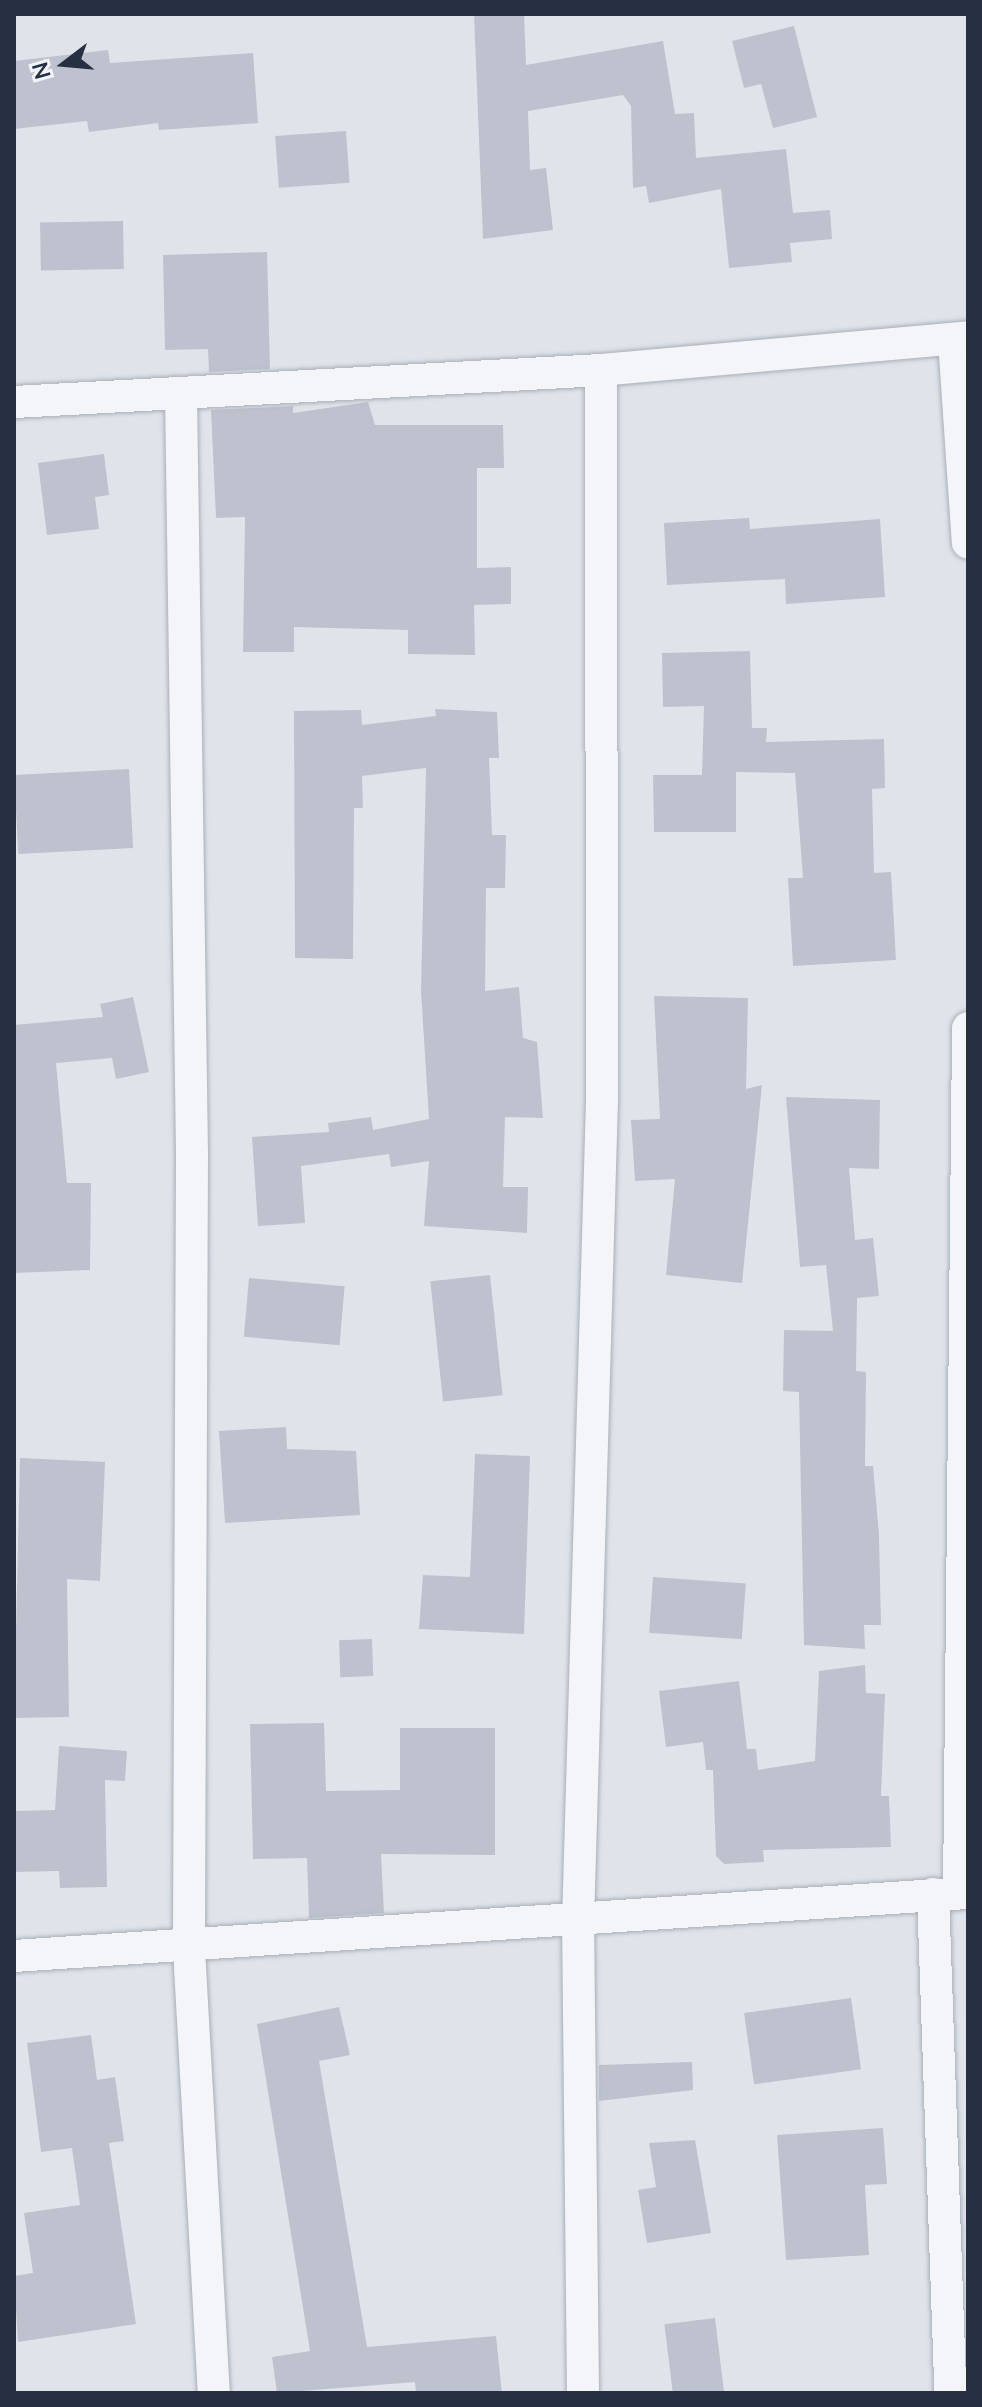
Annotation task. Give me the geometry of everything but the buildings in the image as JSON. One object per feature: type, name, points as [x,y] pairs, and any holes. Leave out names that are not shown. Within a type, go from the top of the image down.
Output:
[{"type":"street","points":[[14,402],[601,370],[961,338],[968,543]]},
{"type":"street","points":[[583,2393],[578,1923],[602,1101],[601,370]]},
{"type":"street","points":[[181,394],[192,1153],[189,1949],[214,2393]]},
{"type":"street","points":[[950,2393],[953,1894],[968,1028]]},
{"type":"street","points":[[14,1956],[189,1949],[953,1894]]}]
